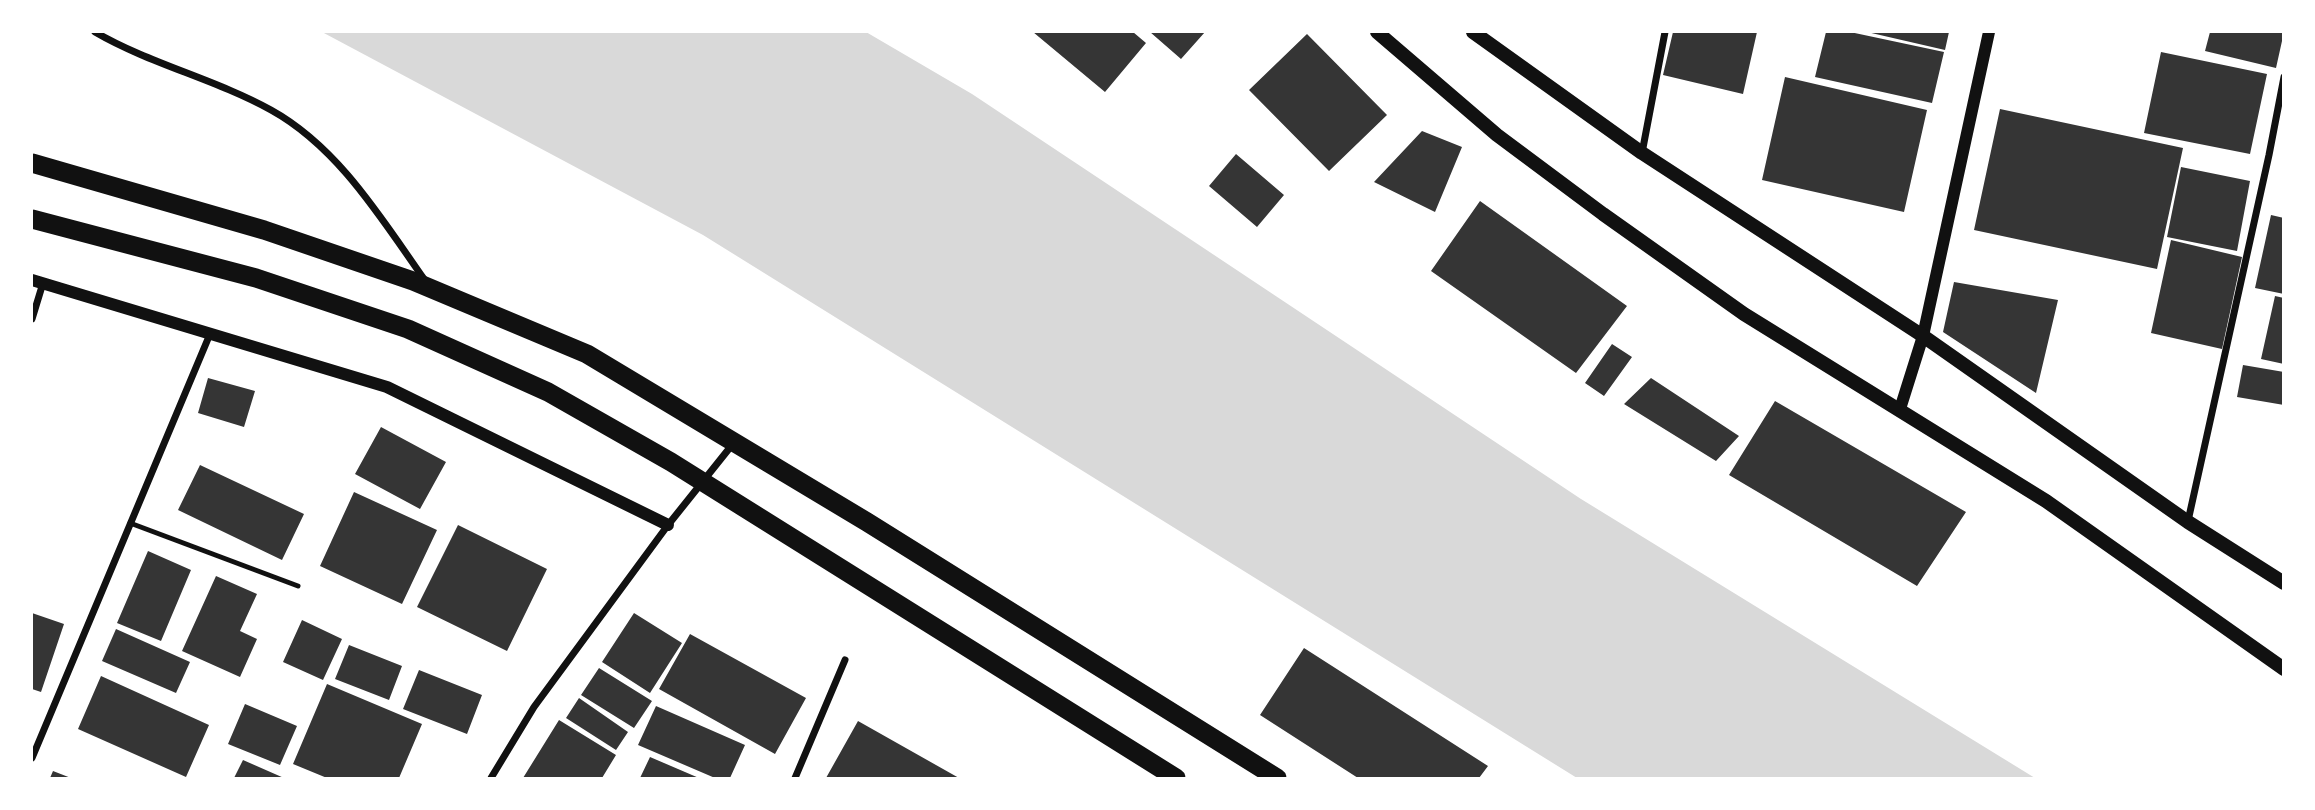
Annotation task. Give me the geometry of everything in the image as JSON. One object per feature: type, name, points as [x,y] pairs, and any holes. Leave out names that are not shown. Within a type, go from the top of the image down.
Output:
[{"type":"highway","points":[[32,163],[264,230],[431,288],[587,354],[735,441],[1277,779]]},
{"type":"highway","points":[[32,219],[256,278],[408,329],[548,392],[701,482],[1177,779]]},
{"type":"main road","points":[[1377,32],[1497,135],[1744,314],[2046,501],[2284,669]]},
{"type":"main road","points":[[1474,32],[1643,153],[1923,336],[2188,522],[2284,583]]},
{"type":"street","points":[[95,32],[272,110],[316,141],[345,172],[431,288]]},
{"type":"street","points":[[1643,153],[1665,32]]},
{"type":"street","points":[[1900,409],[1923,336],[1989,32]]},
{"type":"street","points":[[2188,522],[2284,78]]},
{"type":"street","points":[[32,319],[37,281],[387,387],[668,525]]},
{"type":"street","points":[[32,758],[210,334]]},
{"type":"street","points":[[491,779],[534,707],[668,525],[735,441]]},
{"type":"street","points":[[795,779],[845,660]]},
{"type":"lane","points":[[130,523],[298,586]]},
{"type":"shaded area","points":[[322,32],[866,32],[972,94],[1581,499],[2035,778],[1577,778],[703,235]]},
{"type":"building","points":[[1033,32],[1133,32],[1146,43],[1105,92]]},
{"type":"building","points":[[1150,32],[1205,32],[1181,59]]},
{"type":"building","points":[[1673,32],[1757,32],[1743,94],[1663,75]]},
{"type":"building","points":[[1826,32],[1850,32],[1944,52],[1932,103],[1815,77]]},
{"type":"building","points":[[1867,32],[1949,32],[1945,50]]},
{"type":"building","points":[[2210,32],[2284,32],[2276,68],[2205,51]]},
{"type":"building","points":[[1307,34],[1387,115],[1329,171],[1249,90]]},
{"type":"building","points":[[2161,52],[2267,74],[2250,154],[2144,133]]},
{"type":"building","points":[[1785,77],[1927,110],[1904,212],[1762,180]]},
{"type":"building","points":[[2000,109],[2183,148],[2157,269],[1974,230]]},
{"type":"building","points":[[1422,131],[1462,147],[1435,212],[1374,182]]},
{"type":"building","points":[[1236,154],[1284,195],[1257,227],[1209,186]]},
{"type":"building","points":[[2181,167],[2250,181],[2237,251],[2167,237]]},
{"type":"building","points":[[1480,201],[1627,306],[1576,373],[1431,271]]},
{"type":"building","points":[[2271,215],[2284,218],[2284,294],[2255,288]]},
{"type":"building","points":[[2171,240],[2242,257],[2222,349],[2151,333]]},
{"type":"building","points":[[1954,282],[2058,300],[2036,393],[1943,332]]},
{"type":"building","points":[[2275,296],[2284,298],[2284,364],[2261,359]]},
{"type":"building","points":[[1612,344],[1632,357],[1604,396],[1585,383]]},
{"type":"building","points":[[2243,365],[2284,372],[2284,405],[2237,397]]},
{"type":"building","points":[[208,378],[255,391],[244,427],[198,413]]},
{"type":"building","points":[[1651,378],[1739,436],[1716,461],[1624,404]]},
{"type":"building","points":[[1775,401],[1966,512],[1917,586],[1729,475]]},
{"type":"building","points":[[381,427],[446,462],[420,509],[355,474]]},
{"type":"building","points":[[200,465],[304,514],[282,560],[178,510]]},
{"type":"building","points":[[354,492],[437,530],[402,604],[320,566]]},
{"type":"building","points":[[458,525],[547,569],[507,651],[417,607]]},
{"type":"building","points":[[148,551],[191,570],[161,641],[117,623]]},
{"type":"building","points":[[216,576],[257,594],[240,631],[257,639],[240,677],[182,651]]},
{"type":"building","points":[[32,613],[64,624],[41,692],[32,689]]},
{"type":"building","points":[[634,613],[682,643],[650,693],[602,662]]},
{"type":"building","points":[[302,620],[342,639],[323,680],[283,662]]},
{"type":"building","points":[[116,629],[190,662],[176,693],[102,661]]},
{"type":"building","points":[[690,634],[806,698],[775,754],[659,689]]},
{"type":"building","points":[[349,645],[402,666],[389,700],[335,679]]},
{"type":"building","points":[[1304,648],[1488,766],[1479,778],[1358,778],[1260,715]]},
{"type":"building","points":[[599,668],[652,701],[634,728],[581,695]]},
{"type":"building","points":[[419,670],[482,695],[467,734],[403,709]]},
{"type":"building","points":[[101,676],[209,725],[186,777],[78,729]]},
{"type":"building","points":[[327,684],[422,724],[399,778],[327,778],[293,764]]},
{"type":"building","points":[[579,698],[628,732],[616,750],[566,718]]},
{"type":"building","points":[[245,704],[297,726],[280,765],[228,744]]},
{"type":"building","points":[[656,706],[745,745],[730,778],[715,778],[638,745]]},
{"type":"building","points":[[559,720],[616,755],[602,778],[523,778]]},
{"type":"building","points":[[858,721],[959,778],[826,778]]},
{"type":"building","points":[[650,757],[699,778],[640,778]]},
{"type":"building","points":[[243,760],[284,778],[234,778]]},
{"type":"building","points":[[53,771],[71,778],[50,778]]}]
